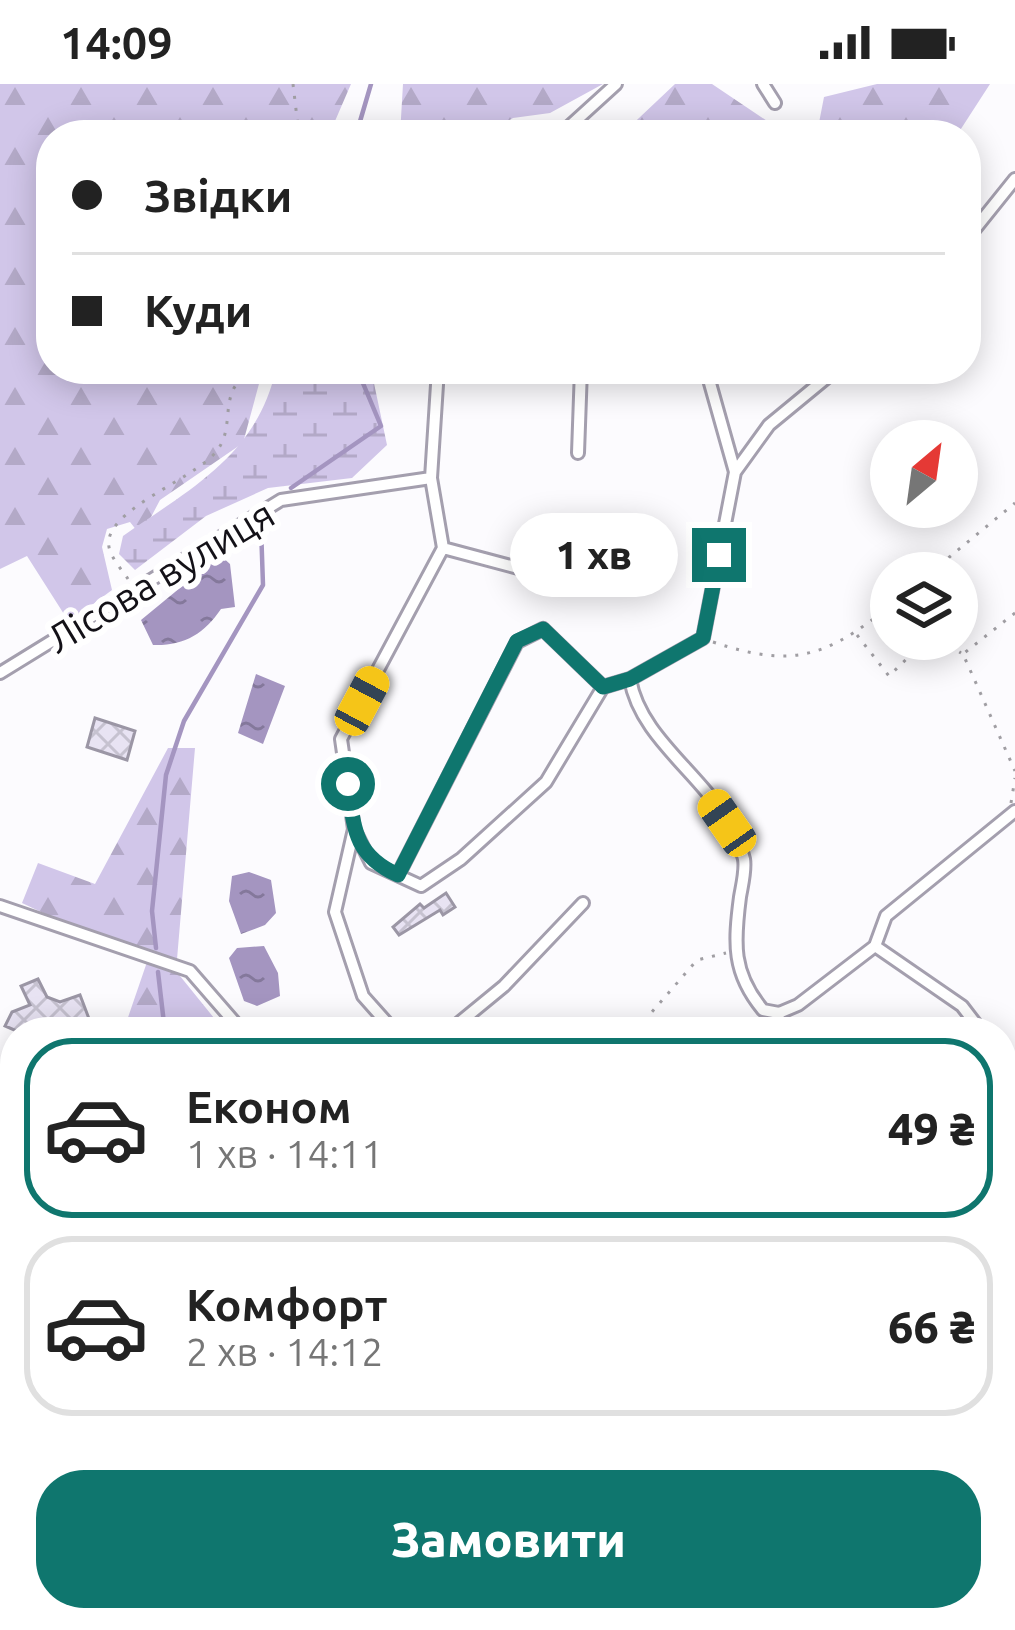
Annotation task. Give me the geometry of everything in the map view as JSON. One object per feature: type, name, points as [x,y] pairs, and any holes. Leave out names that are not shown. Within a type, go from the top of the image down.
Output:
[{"type":"street","points":[[576,120],[616,84]]},
{"type":"street","points":[[763,84],[776,104]]},
{"type":"street","points":[[981,221],[1015,179]]},
{"type":"street","points":[[438,384],[431,478],[443,548],[341,740],[354,830],[371,863],[421,886],[461,859],[546,782],[603,687],[630,679],[703,638],[735,472],[769,425],[819,384]]},
{"type":"street","points":[[578,453],[580,384]]},
{"type":"street","points":[[710,384],[735,472]]},
{"type":"street","name":"Лісова вулиця","points":[[0,673],[281,500],[431,478]]},
{"type":"street","points":[[443,548],[522,569],[538,584]]},
{"type":"street","points":[[398,875],[517,641],[543,629],[603,687]]},
{"type":"street","points":[[630,679],[635,708],[693,775],[727,823],[745,861],[734,951],[743,986],[763,1010],[779,1012],[798,1006],[875,946],[886,916],[1012,811]]},
{"type":"street","points":[[354,830],[335,911],[363,996],[382,1017]]},
{"type":"street","points":[[466,1017],[504,986],[583,903]]},
{"type":"street","points":[[0,906],[190,970],[230,1017]]},
{"type":"street","points":[[875,946],[962,1006],[970,1017]]},
{"type":"street","points":[[778,1017],[779,1012]]},
{"type":"path","points":[[293,84],[297,120]]},
{"type":"path","points":[[136,590],[109,550],[109,533],[122,515],[179,485],[215,454],[231,418],[232,391],[238,384]]},
{"type":"path","points":[[956,552],[1015,503]]},
{"type":"path","points":[[978,642],[1015,613]]},
{"type":"path","points":[[703,638],[749,654],[818,655],[870,622]]},
{"type":"path","points":[[856,634],[870,652]]},
{"type":"path","points":[[876,660],[889,676],[905,660]]},
{"type":"path","points":[[966,660],[1015,774],[1012,811]]},
{"type":"path","points":[[649,1017],[697,960],[734,951]]},
{"type":"green space","points":[[0,84],[351,84],[335,120],[36,120],[36,384],[259,384],[243,443],[160,500],[141,536],[130,522],[107,529],[102,547],[112,590],[69,622],[27,556],[0,569]]},
{"type":"green space","points":[[403,84],[603,84],[550,113],[510,120],[401,120]]},
{"type":"green space","points":[[675,84],[712,84],[766,120],[637,120]]},
{"type":"green space","points":[[877,84],[990,84],[967,120],[820,120],[824,97]]},
{"type":"green space","points":[[272,384],[374,384],[387,445],[352,478],[268,488],[206,516],[135,570],[119,554],[123,536],[218,467],[254,425]]},
{"type":"green space","points":[[168,748],[195,748],[176,971],[213,1017],[128,1017],[147,962],[22,903],[38,863],[95,884]]},
{"type":"water","points":[[220,555],[230,564],[235,607],[221,609],[192,637],[153,645],[141,620]]},
{"type":"water","points":[[256,674],[285,686],[263,744],[238,733]]},
{"type":"water","points":[[249,872],[271,880],[276,913],[265,925],[241,934],[229,901],[232,876]]},
{"type":"water","points":[[264,946],[278,973],[280,996],[257,1006],[244,1001],[229,958],[237,948]]},
{"type":"building","points":[[95,718],[135,731],[127,760],[87,747]]},
{"type":"building","points":[[446,893],[455,907],[443,915],[440,910],[399,935],[393,927],[420,904],[424,908]]},
{"type":"building","points":[[38,979],[47,997],[60,1002],[80,995],[88,1017],[10,1017],[30,1005],[21,986]]},
{"type":"waterway","points":[[360,120],[371,84]]},
{"type":"waterway","points":[[291,488],[381,426],[363,384]]},
{"type":"waterway","points":[[156,948],[152,911],[166,775],[184,721],[263,585],[261,527]]},
{"type":"waterway","points":[[158,972],[163,1017]]},
{"type":"route","points":[[348,784],[354,830],[371,863],[398,875],[517,641],[543,629],[603,687],[630,679],[703,638],[719,555]]}]
